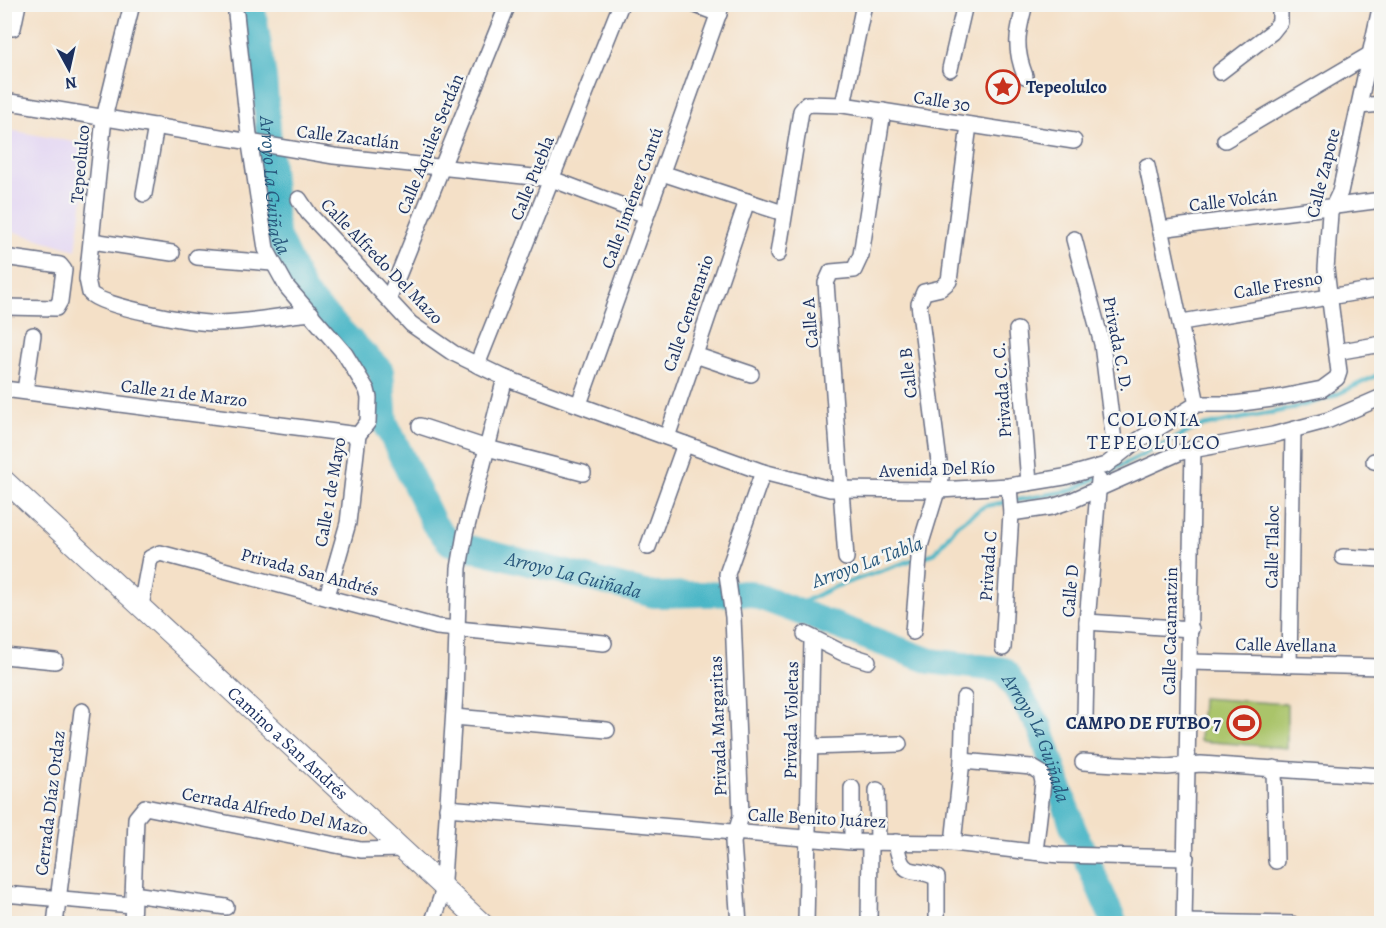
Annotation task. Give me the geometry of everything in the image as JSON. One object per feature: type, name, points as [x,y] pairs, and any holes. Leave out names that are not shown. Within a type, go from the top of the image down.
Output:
[{"type":"main road","name":"Camino a San Andrés","points":[[4,480],[483,924]]},
{"type":"street","points":[[14,28],[18,4]]},
{"type":"street","name":"Tepeolulco","points":[[132,4],[104,118],[87,279],[90,293],[101,301],[133,310],[210,323],[311,313]]},
{"type":"street","name":"Calle Aquiles Serdán","points":[[388,298],[508,4]]},
{"type":"street","name":"Calle Puebla","points":[[477,365],[621,4]]},
{"type":"street","points":[[693,4],[721,9]]},
{"type":"street","points":[[843,105],[864,4]]},
{"type":"street","points":[[950,69],[965,4]]},
{"type":"street","points":[[1025,4],[1017,37],[1017,55],[1025,76]]},
{"type":"street","points":[[1220,72],[1272,32],[1280,22],[1280,4]]},
{"type":"street","name":"Calle Zapote","points":[[1336,352],[1326,269],[1329,220],[1340,192],[1381,4]]},
{"type":"street","name":"Calle Jiménez Cantú","points":[[579,404],[721,9]]},
{"type":"street","name":"Calle 1 de Mayo","points":[[236,14],[255,145],[261,231],[272,263],[287,287],[345,354],[367,390],[370,411],[368,422],[358,435],[350,514],[327,596]]},
{"type":"street","points":[[1225,140],[1369,55]]},
{"type":"street","name":"Calle Zacatlán","points":[[4,100],[255,145],[552,179],[646,215]]},
{"type":"street","name":"Calle 30","points":[[783,213],[801,111],[804,106],[811,103],[843,105],[1074,141]]},
{"type":"street","points":[[1359,106],[1382,104]]},
{"type":"street","name":"Calle A","points":[[846,558],[843,490],[826,283],[831,272],[854,270],[861,255],[883,111]]},
{"type":"street","name":"Calle B","points":[[914,632],[920,546],[941,478],[919,304],[924,292],[941,288],[949,281],[969,125]]},
{"type":"street","points":[[144,194],[156,126]]},
{"type":"street","points":[[1147,166],[1182,322],[1197,404]]},
{"type":"street","points":[[662,173],[783,213],[778,254]]},
{"type":"street","name":"Calle Alfredo Del Mazo","points":[[299,199],[309,214],[424,335],[477,365],[506,378]]},
{"type":"street","name":"Calle Volcán","points":[[1160,229],[1382,200]]},
{"type":"street","name":"Calle Centenario","points":[[667,437],[747,201]]},
{"type":"street","name":"Privada C. D.","points":[[1074,239],[1102,344],[1116,458]]},
{"type":"street","points":[[92,241],[172,253]]},
{"type":"street","points":[[4,257],[60,265],[64,270],[60,302],[56,308],[4,307]]},
{"type":"street","points":[[197,257],[272,263]]},
{"type":"street","name":"Calle Fresno","points":[[1182,322],[1329,295],[1382,288]]},
{"type":"street","name":"Privada C. C.","points":[[1017,330],[1029,483]]},
{"type":"street","points":[[25,391],[33,335]]},
{"type":"street","points":[[1336,352],[1382,344]]},
{"type":"street","name":"Avenida Del Río","points":[[506,378],[763,472],[816,487],[843,490],[939,490],[1010,501],[1029,483],[1099,478],[1116,458],[1149,432],[1197,404],[1254,402],[1322,389],[1337,378],[1336,352]]},
{"type":"street","points":[[695,355],[751,374]]},
{"type":"street","points":[[432,924],[440,903],[442,886],[454,717],[455,629],[460,557],[506,378]]},
{"type":"street","name":"Calle 21 de Marzo","points":[[4,389],[358,435]]},
{"type":"street","points":[[1010,501],[1052,507],[1099,478],[1193,448],[1293,430],[1329,420],[1382,397]]},
{"type":"street","points":[[420,426],[487,448],[583,473]]},
{"type":"street","name":"Calle Tlaloc","points":[[1289,664],[1293,430]]},
{"type":"street","points":[[648,547],[685,444]]},
{"type":"street","name":"Calle Cacamatzin","points":[[1184,923],[1185,765],[1191,629],[1193,448]]},
{"type":"street","name":"Privada Margaritas","points":[[739,924],[732,842],[741,816],[732,613],[727,574],[763,472]]},
{"type":"street","name":"Calle D","points":[[1085,717],[1087,622],[1099,478]]},
{"type":"street","name":"Privada C","points":[[1003,648],[1010,501]]},
{"type":"street","name":"Privada San Andrés","points":[[141,606],[150,558],[154,554],[170,554],[455,629],[604,643]]},
{"type":"street","points":[[1343,557],[1382,559]]},
{"type":"street","points":[[1087,622],[1191,629]]},
{"type":"street","name":"Privada Violetas","points":[[806,924],[810,747],[808,637],[868,661]]},
{"type":"street","points":[[4,656],[55,661]]},
{"type":"street","name":"Calle Avellana","points":[[1190,662],[1382,667]]},
{"type":"street","points":[[953,843],[963,761],[964,698]]},
{"type":"street","name":"Cerrada Díaz Ordaz","points":[[55,924],[82,711]]},
{"type":"street","points":[[454,717],[607,730]]},
{"type":"street","points":[[810,747],[899,744]]},
{"type":"street","points":[[963,761],[1031,767],[1041,773],[1043,782],[1035,852]]},
{"type":"street","points":[[1083,762],[1167,767],[1185,765],[1274,768],[1382,776]]},
{"type":"street","points":[[1274,768],[1276,861]]},
{"type":"street","points":[[852,788],[852,842]]},
{"type":"street","points":[[869,924],[877,790]]},
{"type":"street","name":"Cerrada Alfredo Del Mazo","points":[[133,899],[136,818],[141,809],[150,806],[361,850],[402,849]]},
{"type":"street","name":"Calle Benito Juárez","points":[[447,808],[852,842],[953,843],[1071,855],[1186,858]]},
{"type":"street","points":[[896,842],[900,860],[906,868],[937,878],[937,924]]},
{"type":"street","points":[[4,894],[57,900],[133,899],[226,907]]},
{"type":"street","points":[[132,924],[133,899]]},
{"type":"street","points":[[1184,923],[1292,924]]},
{"type":"shaded area","points":[[4,129],[90,145],[76,250],[5,229]]},
{"type":"green space","name":"CAMPO DE FUTBO 7","points":[[1202,698],[1287,704],[1287,748],[1200,741]]},
{"type":"waterway","name":"Arroyo La Guiñada","points":[[252,4],[264,77],[276,233],[305,295],[381,371],[385,422],[434,524],[450,543],[654,595],[749,593],[930,661],[1004,670],[1040,727],[1073,828],[1115,924]]},
{"type":"waterway","name":"Arroyo La Tabla","points":[[923,557],[935,553],[957,525],[985,506],[1073,490],[1198,427],[1290,409],[1331,397],[1382,373]]},
{"type":"waterway","name":"Arroyo La Tabla","points":[[789,609],[832,588],[915,559]]},
{"type":"place","name":"Tepeolulco","points":[[1003,87]]},
{"type":"place","name":"CAMPO DE FUTBO 7","points":[[1244,723]]},
{"type":"district","name":"COLONIA TEPEOLULCO","points":[[1154,430]]}]
